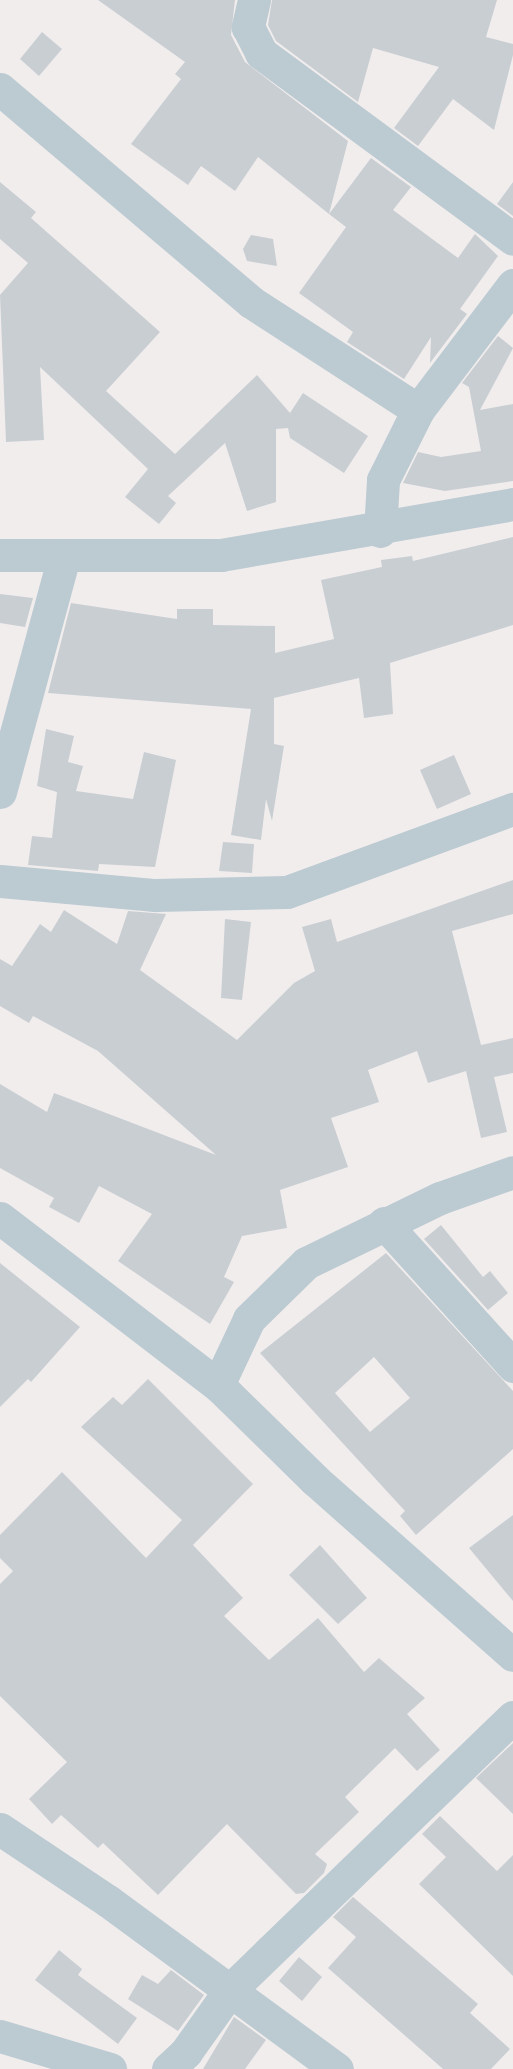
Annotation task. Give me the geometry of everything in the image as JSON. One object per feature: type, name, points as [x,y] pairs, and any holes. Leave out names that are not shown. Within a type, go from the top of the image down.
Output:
[{"type":"street","points":[[254,0],[249,27],[261,53],[513,239]]},
{"type":"street","points":[[0,89],[251,302],[418,410]]},
{"type":"street","points":[[380,531],[383,480],[418,410],[513,285]]},
{"type":"street","points":[[0,555],[221,555],[380,531],[513,504]]},
{"type":"street","points":[[0,792],[64,556]]},
{"type":"street","points":[[0,881],[155,895],[287,892],[513,809]]},
{"type":"street","points":[[218,1385],[249,1319],[306,1263],[384,1223],[513,1172]]},
{"type":"street","points":[[0,1218],[218,1385],[315,1480],[513,1655]]},
{"type":"street","points":[[384,1223],[513,1366]]},
{"type":"street","points":[[168,2069],[186,2052],[230,1990],[513,1717]]},
{"type":"street","points":[[0,1829],[230,1990],[336,2068]]},
{"type":"street","points":[[0,2036],[110,2069]]},
{"type":"building","points":[[98,0],[235,0],[231,35],[245,62],[348,141],[329,214],[258,157],[235,191],[201,166],[188,185],[131,144],[181,79],[175,74],[185,62]]},
{"type":"building","points":[[272,0],[497,0],[486,37],[513,44],[513,55],[494,130],[453,99],[418,146],[394,128],[439,67],[373,48],[358,102],[276,41],[268,25]]},
{"type":"building","points":[[42,32],[62,49],[39,76],[20,59]]},
{"type":"building","points":[[371,158],[411,187],[393,210],[458,258],[475,234],[498,256],[460,309],[467,314],[430,363],[431,337],[404,379],[347,342],[353,332],[299,293],[346,227],[329,214]]},
{"type":"building","points":[[0,182],[36,212],[31,218],[160,332],[106,391],[175,454],[257,375],[290,413],[303,393],[368,436],[344,473],[290,438],[288,428],[276,429],[276,502],[247,511],[225,443],[168,496],[176,503],[159,524],[125,497],[148,469],[40,367],[44,440],[6,442],[0,295],[28,263],[0,239]]},
{"type":"building","points":[[513,182],[513,216],[497,204]]},
{"type":"building","points":[[251,235],[273,239],[277,266],[247,261],[243,249]]},
{"type":"building","points":[[498,336],[513,348],[480,410],[513,404],[513,481],[445,491],[403,483],[418,452],[441,457],[481,451],[469,387],[462,383]]},
{"type":"building","points":[[513,537],[513,625],[390,663],[393,714],[364,718],[359,678],[274,698],[274,744],[284,746],[272,821],[266,799],[261,840],[231,835],[251,709],[48,693],[71,603],[177,619],[177,609],[213,609],[213,625],[275,626],[275,653],[334,639],[321,580],[382,567],[381,560],[412,556],[413,561]]},
{"type":"building","points":[[0,594],[33,598],[25,627],[0,623]]},
{"type":"building","points":[[46,729],[74,736],[68,762],[83,766],[76,791],[133,799],[144,752],[176,760],[155,867],[99,864],[98,871],[28,865],[32,836],[52,838],[57,792],[37,786]]},
{"type":"building","points":[[454,755],[471,794],[437,809],[420,770]]},
{"type":"building","points":[[223,842],[254,844],[252,873],[219,871]]},
{"type":"building","points":[[513,880],[513,914],[452,931],[481,1045],[513,1038],[513,1073],[494,1077],[507,1132],[481,1138],[466,1071],[428,1083],[417,1051],[368,1070],[379,1102],[331,1118],[348,1167],[280,1190],[287,1228],[242,1236],[224,1277],[234,1282],[210,1324],[118,1261],[152,1214],[99,1186],[79,1223],[49,1207],[54,1198],[0,1168],[0,1084],[47,1112],[54,1093],[216,1155],[98,1051],[33,1016],[29,1023],[0,1006],[0,959],[12,966],[40,924],[51,932],[64,910],[117,944],[128,911],[166,914],[140,970],[237,1040],[294,983],[315,971],[302,927],[331,919],[337,942]]},
{"type":"building","points":[[225,919],[251,922],[242,1000],[221,998]]},
{"type":"building","points":[[441,1225],[483,1277],[490,1271],[508,1293],[488,1310],[424,1239]]},
{"type":"building","points":[[386,1253],[513,1391],[513,1449],[416,1535],[400,1516],[405,1511],[260,1353]],"holes":[[[374,1357],[410,1398],[370,1432],[335,1393]]]},
{"type":"building","points":[[0,1263],[80,1327],[31,1382],[28,1379],[0,1407]]},
{"type":"building","points":[[148,1379],[253,1484],[193,1545],[243,1598],[224,1616],[269,1660],[318,1618],[364,1672],[379,1658],[425,1698],[407,1714],[440,1750],[417,1771],[395,1748],[345,1797],[359,1812],[315,1854],[327,1864],[324,1873],[304,1893],[296,1894],[227,1824],[158,1895],[103,1843],[98,1848],[61,1815],[52,1824],[29,1799],[67,1762],[0,1696],[0,1584],[13,1571],[0,1558],[0,1535],[62,1472],[146,1558],[182,1520],[81,1427],[113,1397],[122,1405]]},
{"type":"building","points":[[513,1515],[513,1601],[469,1548]]},
{"type":"building","points":[[320,1545],[367,1598],[338,1624],[289,1575]]},
{"type":"building","points":[[513,1743],[513,1814],[476,1778]]},
{"type":"building","points":[[440,1816],[497,1871],[513,1855],[513,1976],[419,1884],[446,1857],[422,1834]]},
{"type":"building","points":[[353,1897],[478,2004],[470,2013],[510,2049],[491,2069],[443,2069],[328,1968],[356,1937],[333,1917]]},
{"type":"building","points":[[59,1950],[82,1969],[78,1975],[137,2018],[118,2044],[35,1980]]},
{"type":"building","points":[[299,1957],[322,1977],[302,2001],[279,1981]]},
{"type":"building","points":[[171,1970],[204,1995],[178,2031],[128,1999],[142,1975],[158,1984]]},
{"type":"building","points":[[234,2017],[266,2040],[245,2069],[203,2069]]}]
